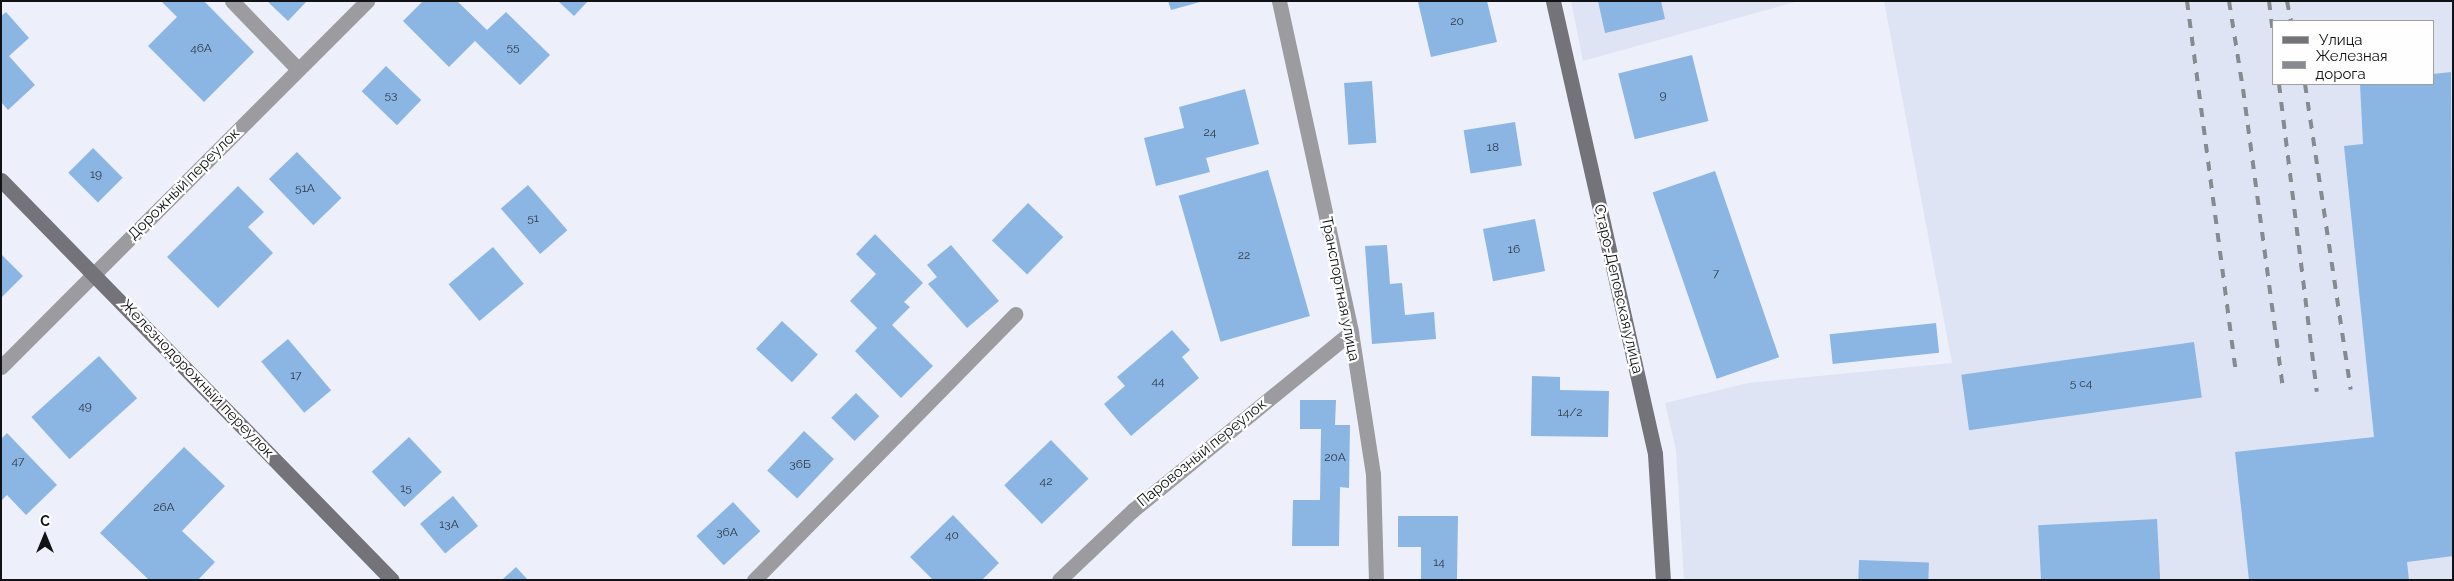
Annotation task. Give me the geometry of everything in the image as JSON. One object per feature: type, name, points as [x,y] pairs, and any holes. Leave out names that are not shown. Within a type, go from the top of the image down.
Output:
[{"type":"main road","name":"Старо-Деповская улица","points":[[1553,1],[1655,454],[1663,580]]},
{"type":"main road","name":"Железнодорожный переулок","points":[[1,180],[392,580]]},
{"type":"street","points":[[232,1],[298,69]]},
{"type":"street","name":"Дорожный переулок","points":[[1,366],[95,275],[367,1]]},
{"type":"street","name":"Транспортная улица","points":[[1279,1],[1351,332],[1373,474],[1376,580]]},
{"type":"street","points":[[754,580],[1015,314]]},
{"type":"street","name":"Паровозный переулок","points":[[1059,580],[1133,510],[1351,332]]},
{"type":"shaded area","points":[[1571,1],[1799,1],[1583,61]]},
{"type":"shaded area","points":[[1884,1],[2453,1],[2453,580],[1684,580],[1676,450],[1665,403],[1748,383],[1952,363]]},
{"type":"building","points":[[161,1],[204,1],[254,52],[204,102],[148,46],[177,17]]},
{"type":"building","points":[[267,1],[307,1],[288,21]]},
{"type":"building","points":[[423,1],[457,1],[487,30],[506,12],[550,55],[520,85],[475,41],[449,67],[403,21]]},
{"type":"building","points":[[558,1],[588,1],[574,16]]},
{"type":"building","points":[[1168,1],[1200,1],[1200,2],[1171,10]]},
{"type":"building","points":[[1487,1],[1497,42],[1431,57],[1418,2]]},
{"type":"building","points":[[1598,1],[1661,1],[1665,19],[1605,33]]},
{"type":"building","points":[[6,12],[29,38],[9,56],[35,85],[8,110],[1,102],[1,16]]},
{"type":"building","points":[[1692,55],[1708,121],[1635,139],[1618,73]]},
{"type":"building","points":[[386,66],[421,100],[397,125],[362,91]]},
{"type":"building","points":[[2451,72],[2453,556],[2407,562],[2409,580],[2249,580],[2235,452],[2374,437],[2344,146],[2363,144],[2360,85],[2434,85],[2434,74]]},
{"type":"building","points":[[1372,81],[1376,143],[1348,145],[1344,83]]},
{"type":"building","points":[[1245,89],[1259,144],[1206,158],[1210,172],[1156,186],[1144,138],[1184,128],[1179,107]]},
{"type":"building","points":[[1515,122],[1522,165],[1471,174],[1464,130]]},
{"type":"building","points":[[93,148],[123,178],[98,202],[68,173]]},
{"type":"building","points":[[297,152],[341,198],[313,225],[269,179]]},
{"type":"building","points":[[1268,170],[1310,316],[1220,342],[1179,196]]},
{"type":"building","points":[[1715,171],[1779,357],[1717,379],[1653,192]]},
{"type":"building","points":[[528,185],[567,230],[540,254],[501,209]]},
{"type":"building","points":[[238,186],[264,212],[248,227],[273,253],[218,308],[167,257]]},
{"type":"building","points":[[1028,203],[1063,237],[1027,274],[992,240]]},
{"type":"building","points":[[1535,219],[1545,271],[1493,281],[1483,229]]},
{"type":"building","points":[[875,234],[923,283],[904,302],[910,307],[892,325],[933,366],[901,398],[855,351],[877,328],[850,301],[876,274],[856,254]]},
{"type":"building","points":[[951,245],[999,301],[967,328],[928,284],[937,277],[927,265]]},
{"type":"building","points":[[1387,245],[1390,284],[1402,283],[1405,315],[1434,312],[1436,339],[1372,344],[1365,246]]},
{"type":"building","points":[[493,247],[524,284],[479,321],[449,284]]},
{"type":"building","points":[[1,254],[23,276],[1,298]]},
{"type":"building","points":[[782,321],[818,354],[792,382],[756,349]]},
{"type":"building","points":[[1936,323],[1939,353],[1833,364],[1830,334]]},
{"type":"building","points":[[1172,330],[1190,350],[1182,357],[1199,378],[1131,436],[1104,404],[1125,386],[1117,377]]},
{"type":"building","points":[[288,339],[331,390],[304,413],[261,361]]},
{"type":"building","points":[[2194,342],[2202,397],[1969,430],[1961,375]]},
{"type":"building","points":[[99,356],[137,398],[70,459],[31,417]]},
{"type":"building","points":[[1532,376],[1560,377],[1560,390],[1609,391],[1608,437],[1531,436]]},
{"type":"building","points":[[856,393],[879,416],[855,441],[831,418]]},
{"type":"building","points":[[1300,400],[1336,400],[1335,425],[1350,425],[1349,488],[1340,487],[1339,546],[1292,546],[1293,500],[1320,500],[1321,429],[1300,429]]},
{"type":"building","points":[[804,431],[834,459],[797,498],[767,470]]},
{"type":"building","points":[[7,433],[57,485],[26,515],[7,495],[1,501],[1,439]]},
{"type":"building","points":[[409,437],[442,472],[404,507],[372,472]]},
{"type":"building","points":[[1051,440],[1089,479],[1042,524],[1004,485]]},
{"type":"building","points":[[184,447],[225,486],[182,531],[215,562],[198,580],[149,580],[100,533]]},
{"type":"building","points":[[453,496],[478,526],[445,554],[420,524]]},
{"type":"building","points":[[733,502],[760,531],[724,565],[696,536]]},
{"type":"building","points":[[953,515],[999,563],[982,580],[933,580],[910,557]]},
{"type":"building","points":[[1398,516],[1458,516],[1457,579],[1421,579],[1421,547],[1398,547]]},
{"type":"building","points":[[2157,519],[2160,580],[2041,580],[2038,525]]},
{"type":"building","points":[[1859,560],[1929,562],[1928,580],[1858,580]]},
{"type":"building","points":[[516,567],[528,580],[502,580]]},
{"type":"railway","points":[[2187,1],[2236,375]]},
{"type":"railway","points":[[2229,1],[2243,89],[2283,388]]},
{"type":"railway","points":[[2269,1],[2272,25]]},
{"type":"railway","points":[[2287,1],[2291,20]]},
{"type":"railway","points":[[2279,85],[2317,392]]},
{"type":"railway","points":[[2305,85],[2351,390]]}]
